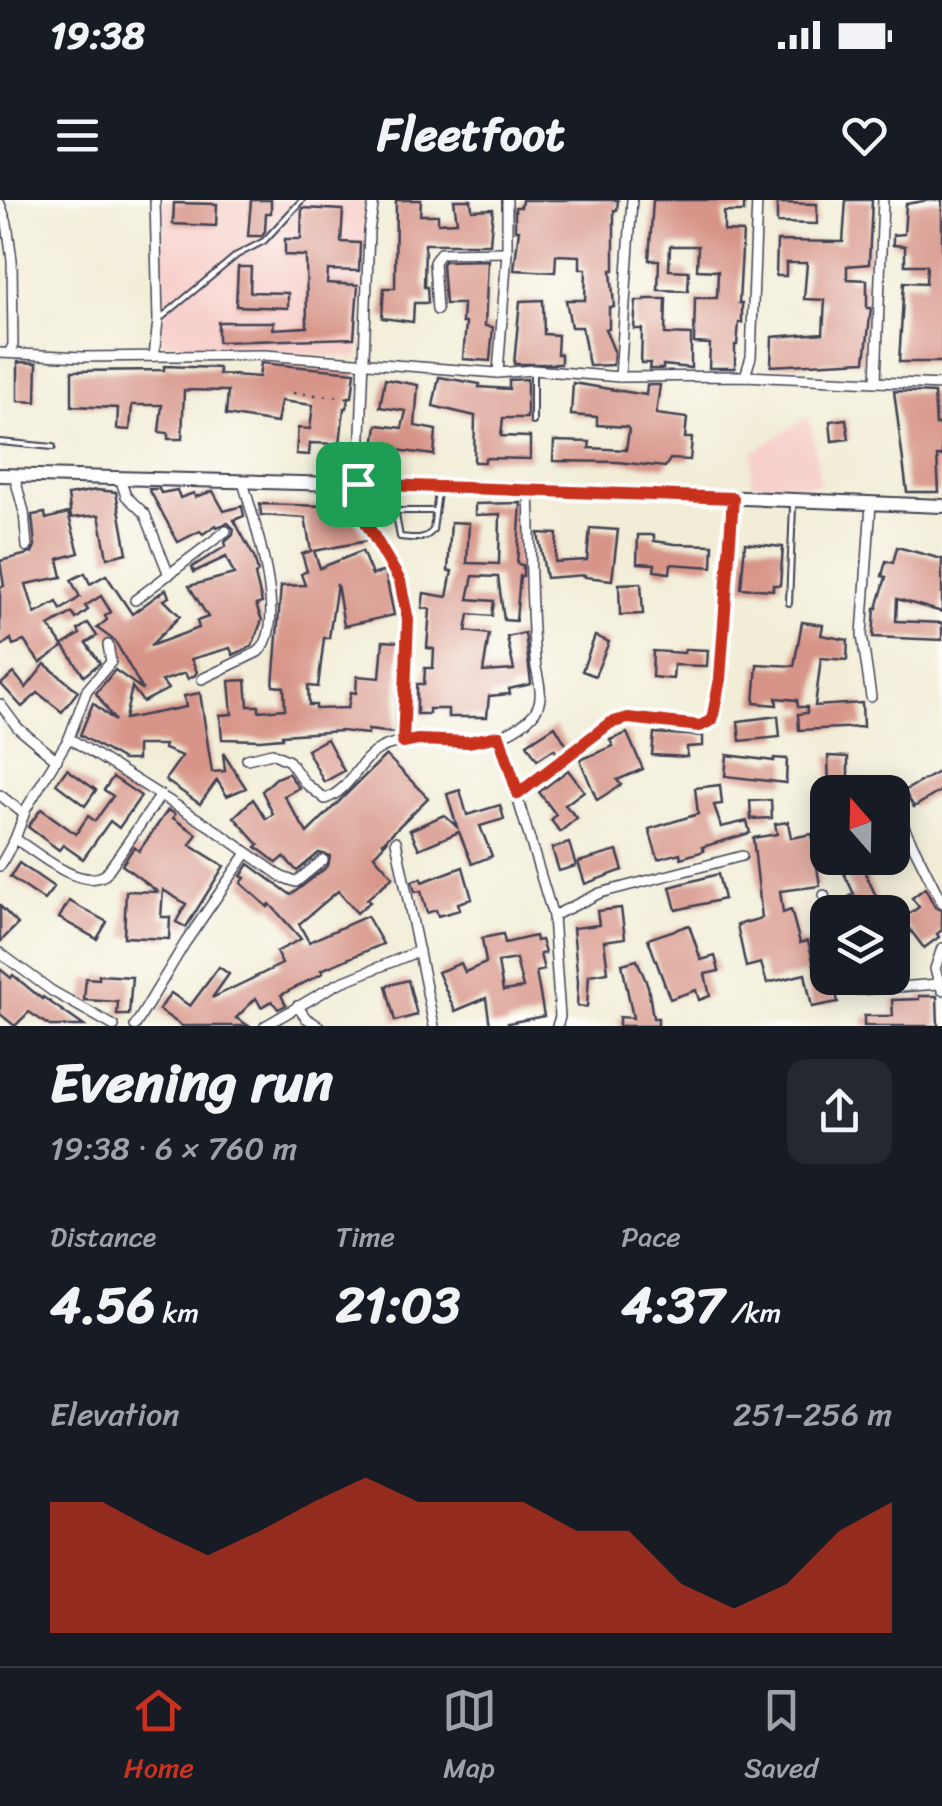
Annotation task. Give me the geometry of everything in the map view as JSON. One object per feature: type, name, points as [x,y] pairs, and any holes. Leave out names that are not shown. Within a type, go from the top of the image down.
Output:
[{"type":"street","points":[[154,356],[158,321],[155,200]]},
{"type":"street","points":[[374,200],[361,399],[351,485],[400,581],[408,620],[403,743]]},
{"type":"street","points":[[498,373],[508,252],[507,200]]},
{"type":"street","points":[[620,377],[632,200]]},
{"type":"street","points":[[745,376],[751,358],[757,200]]},
{"type":"street","points":[[876,382],[883,200]]},
{"type":"street","points":[[0,204],[7,222],[12,260],[13,345],[4,353]]},
{"type":"street","points":[[437,310],[434,262],[440,253],[508,252]]},
{"type":"street","points":[[4,353],[221,354],[363,360],[498,373],[533,370],[620,377],[745,376],[942,385]]},
{"type":"street","points":[[26,547],[24,512],[7,475],[942,506]]},
{"type":"street","points":[[120,478],[126,496],[145,514],[169,575]]},
{"type":"street","points":[[202,679],[258,652],[268,636],[272,612],[243,482]]},
{"type":"street","points":[[247,759],[272,753],[290,761],[306,784],[325,799],[345,787],[382,747],[418,740],[468,742],[499,736],[538,709],[530,490]]},
{"type":"street","points":[[518,794],[610,723],[628,718],[700,726],[712,720],[720,679],[733,498]]},
{"type":"street","points":[[870,504],[862,635],[871,697]]},
{"type":"street","points":[[134,600],[226,530]]},
{"type":"street","points":[[0,866],[24,814],[69,738],[87,690],[112,662],[108,646]]},
{"type":"street","points":[[0,704],[18,728],[57,760]]},
{"type":"street","points":[[499,736],[553,916],[560,1017],[557,1026]]},
{"type":"street","points":[[69,738],[282,877],[296,882],[324,860]]},
{"type":"street","points":[[0,795],[24,814]]},
{"type":"street","points":[[15,839],[78,877],[94,881],[105,875],[160,795]]},
{"type":"street","points":[[910,840],[942,904]]},
{"type":"street","points":[[396,841],[434,1026]]},
{"type":"street","points":[[135,1026],[185,943],[247,853]]},
{"type":"street","points":[[553,916],[600,894],[742,856]]},
{"type":"street","points":[[910,988],[941,987],[935,969],[942,948]]},
{"type":"street","points":[[265,1026],[365,972],[420,951]]},
{"type":"street","points":[[0,953],[52,992],[114,1026]]},
{"type":"street","points":[[297,1006],[318,1026]]},
{"type":"lane","points":[[158,321],[227,262],[264,241],[302,200]]},
{"type":"lane","points":[[533,370],[533,422]]},
{"type":"lane","points":[[0,442],[53,447]]},
{"type":"lane","points":[[391,485],[400,538],[424,538],[433,530],[438,487]]},
{"type":"lane","points":[[789,602],[793,501]]},
{"type":"lane","points":[[394,511],[435,511]]},
{"type":"path","points":[[294,393],[361,399]]},
{"type":"shaded area","points":[[163,200],[367,200],[359,358],[161,342]]},
{"type":"shaded area","points":[[809,416],[821,485],[751,484],[753,452]]},
{"type":"building","points":[[251,200],[271,200],[271,213],[266,213],[261,236],[248,236]]},
{"type":"building","points":[[396,200],[421,200],[420,215],[438,215],[438,223],[457,222],[454,200],[471,200],[472,210],[493,209],[490,244],[425,244],[424,287],[428,303],[414,303],[413,322],[382,318],[384,288],[395,288]]},
{"type":"building","points":[[522,200],[618,200],[611,270],[614,307],[609,307],[609,329],[605,329],[614,351],[613,365],[589,366],[582,327],[571,327],[566,300],[585,300],[586,269],[580,269],[580,256],[556,255],[555,272],[514,270],[519,230],[515,230],[515,207],[521,207]]},
{"type":"building","points":[[653,200],[744,200],[744,212],[724,212],[724,231],[743,232],[739,303],[742,323],[735,345],[735,368],[709,368],[710,344],[694,343],[695,298],[717,298],[718,271],[697,270],[698,246],[670,246],[669,270],[689,271],[688,291],[658,290],[659,260],[649,260]]},
{"type":"building","points":[[846,200],[872,200],[869,264],[847,266],[847,279],[867,280],[867,308],[871,308],[865,361],[771,366],[772,337],[823,333],[825,300],[804,299],[807,263],[786,263],[786,276],[776,276],[777,241],[843,242]]},
{"type":"building","points":[[942,200],[942,362],[899,362],[904,282],[926,283],[927,265],[905,265],[905,246],[893,245],[893,235],[904,234],[906,204]]},
{"type":"building","points":[[174,203],[217,204],[216,226],[173,224]]},
{"type":"building","points":[[777,203],[817,204],[817,224],[777,223]]},
{"type":"building","points":[[302,208],[343,210],[341,242],[360,243],[359,271],[328,270],[327,283],[358,285],[354,338],[218,342],[218,322],[274,322],[273,329],[307,327],[306,256],[285,255],[285,239],[301,239]]},
{"type":"building","points":[[488,260],[485,326],[493,327],[490,361],[463,359],[463,304],[445,304],[442,264]]},
{"type":"building","points":[[238,267],[251,267],[250,292],[288,293],[288,308],[236,306]]},
{"type":"building","points":[[666,299],[665,334],[691,335],[691,368],[663,365],[663,369],[649,369],[650,363],[641,363],[642,329],[634,329],[636,301]]},
{"type":"building","points":[[543,300],[544,334],[558,335],[561,364],[514,364],[520,301]]},
{"type":"building","points":[[18,362],[37,363],[36,402],[18,401]]},
{"type":"building","points":[[261,363],[355,372],[352,397],[344,408],[340,444],[310,443],[309,455],[296,454],[298,428],[310,429],[313,405],[281,401],[277,423],[226,415],[228,391],[184,390],[182,439],[168,439],[168,433],[159,432],[162,405],[132,405],[130,430],[117,429],[118,408],[72,406],[72,371],[164,370],[164,366],[219,368],[219,374],[259,377]]},
{"type":"building","points":[[439,377],[480,384],[479,387],[509,389],[509,380],[527,379],[527,418],[503,418],[501,436],[530,437],[530,459],[485,458],[485,462],[474,462],[475,416],[433,406]]},
{"type":"building","points":[[385,379],[418,385],[415,426],[436,430],[434,455],[374,447],[377,425],[402,428],[406,411],[380,407]]},
{"type":"building","points":[[573,383],[646,395],[647,385],[660,385],[656,414],[687,418],[685,438],[692,438],[690,460],[670,459],[665,467],[553,461],[554,441],[590,442],[589,448],[626,450],[627,427],[597,425],[597,417],[571,415]]},
{"type":"building","points":[[894,391],[934,393],[936,425],[942,424],[942,456],[937,456],[939,492],[907,492]]},
{"type":"building","points":[[846,419],[849,439],[832,441],[830,421]]},
{"type":"building","points":[[149,489],[159,489],[161,493],[177,490],[180,498],[213,491],[224,511],[242,506],[244,516],[234,520],[258,572],[255,575],[262,603],[256,605],[262,620],[252,646],[233,655],[230,648],[191,659],[195,675],[188,679],[185,673],[162,681],[168,689],[143,702],[132,687],[125,719],[186,707],[184,696],[200,693],[212,772],[225,771],[223,753],[246,788],[227,796],[217,780],[200,804],[165,780],[182,756],[164,749],[165,745],[137,745],[137,760],[123,760],[80,735],[93,703],[115,721],[96,693],[115,670],[143,690],[115,641],[97,628],[111,612],[101,596],[85,606],[88,610],[76,619],[72,613],[49,626],[63,647],[40,663],[24,641],[13,645],[11,639],[0,647],[0,587],[4,586],[0,561],[32,553],[32,515],[45,513],[46,519],[68,513],[79,553],[58,559],[62,577],[26,584],[35,614],[57,602],[61,610],[80,597],[71,580],[85,573],[90,584],[106,575],[132,614],[166,589],[169,597],[164,600],[180,616],[150,646],[199,628],[197,621],[208,617],[189,586],[234,574],[226,557],[194,572],[192,567],[226,546],[234,529],[228,523],[216,525],[178,542]]},
{"type":"building","points":[[96,490],[116,492],[127,553],[107,558],[99,515],[71,518],[68,495]]},
{"type":"building","points":[[521,503],[517,564],[523,565],[523,576],[516,621],[504,620],[498,577],[473,576],[468,599],[494,601],[492,616],[469,614],[466,631],[489,634],[483,672],[514,670],[507,637],[525,633],[531,684],[509,689],[510,694],[489,696],[487,717],[448,717],[448,709],[429,709],[429,714],[417,714],[417,684],[424,684],[425,668],[433,668],[434,649],[427,648],[430,609],[422,608],[424,593],[447,597],[452,571],[448,571],[451,522],[469,523],[467,563],[499,564],[500,514],[475,515],[475,504]]},
{"type":"building","points":[[260,504],[325,506],[325,513],[348,508],[367,541],[314,551],[320,568],[362,551],[372,575],[385,571],[394,615],[344,626],[337,584],[318,687],[308,686],[309,705],[316,705],[316,709],[348,708],[351,692],[356,693],[357,676],[380,678],[383,641],[400,642],[395,733],[368,730],[368,734],[341,731],[260,740],[222,739],[220,715],[232,714],[229,681],[246,680],[248,706],[259,706],[259,711],[285,709],[284,687],[273,686],[281,586],[305,585],[301,574],[307,571],[302,554],[311,551],[305,518],[261,515]]},
{"type":"building","points":[[590,528],[618,530],[612,580],[585,575],[546,578],[538,533],[557,534],[555,562],[587,560]]},
{"type":"building","points":[[638,535],[654,535],[654,541],[675,544],[713,545],[712,567],[671,564],[670,573],[654,571],[655,564],[637,563]]},
{"type":"building","points":[[745,543],[783,547],[780,585],[773,585],[773,590],[741,588]]},
{"type":"building","points":[[897,547],[942,559],[942,612],[897,599],[896,621],[942,623],[942,640],[873,637],[886,561],[893,563]]},
{"type":"building","points":[[641,583],[643,614],[620,615],[619,584]]},
{"type":"building","points":[[802,622],[823,625],[821,635],[848,640],[847,660],[821,658],[815,706],[862,703],[863,727],[799,730],[798,714],[807,713],[807,707],[798,707],[797,700],[776,698],[777,705],[754,703],[757,664],[794,666]]},
{"type":"building","points":[[88,623],[97,636],[86,643],[100,663],[84,676],[63,645]]},
{"type":"building","points":[[595,636],[609,642],[595,676],[582,671]]},
{"type":"building","points":[[685,649],[708,650],[707,666],[674,665],[673,679],[652,677],[653,651],[684,653]]},
{"type":"building","points":[[45,664],[78,691],[62,712],[38,693],[22,707],[1,684],[14,673],[26,688]]},
{"type":"building","points":[[778,716],[780,737],[740,741],[738,721]]},
{"type":"building","points":[[555,726],[567,746],[557,754],[554,749],[537,760],[527,744]]},
{"type":"building","points":[[627,733],[643,769],[617,780],[621,785],[597,800],[580,760],[613,746],[610,740]]},
{"type":"building","points":[[654,733],[703,736],[703,746],[687,747],[687,757],[652,755]]},
{"type":"building","points":[[327,739],[344,771],[324,782],[307,750]]},
{"type":"building","points":[[386,755],[428,798],[374,855],[393,877],[357,913],[338,891],[299,924],[309,942],[367,916],[383,944],[321,970],[323,973],[281,995],[286,1005],[278,1009],[272,1001],[261,1007],[256,998],[236,1018],[249,1026],[182,1026],[159,1010],[171,993],[190,1006],[219,967],[229,974],[212,998],[282,964],[276,952],[301,939],[270,904],[268,907],[241,883],[245,878],[241,876],[249,864],[291,895],[328,866],[330,856],[319,853],[297,871],[284,857],[277,863],[256,847],[259,845],[234,817],[253,799],[266,819],[273,814],[262,791],[288,773],[299,788],[284,796],[307,833]]},
{"type":"building","points":[[727,755],[787,759],[786,783],[725,776]]},
{"type":"building","points":[[828,756],[848,757],[848,775],[829,775]]},
{"type":"building","points":[[67,769],[96,790],[85,806],[56,784]]},
{"type":"building","points":[[568,770],[584,791],[565,805],[577,818],[560,832],[551,820],[556,815],[539,792]]},
{"type":"building","points":[[942,770],[942,790],[914,807],[910,788]]},
{"type":"building","points":[[113,777],[141,796],[119,828],[110,821],[83,859],[63,845],[59,850],[28,827],[41,809],[76,834],[88,816],[95,821],[113,796],[104,790]]},
{"type":"building","points":[[720,785],[722,804],[714,805],[721,827],[747,821],[750,833],[702,847],[704,851],[681,858],[680,853],[658,859],[649,829],[698,814],[695,788]]},
{"type":"building","points":[[460,790],[467,815],[500,805],[504,819],[480,826],[492,856],[472,864],[459,832],[419,849],[410,830],[444,815],[457,827],[447,794]]},
{"type":"building","points":[[771,800],[772,818],[751,819],[750,801]]},
{"type":"building","points":[[168,810],[197,834],[190,845],[224,866],[186,927],[176,922],[186,904],[163,890],[161,917],[170,917],[169,939],[124,937],[126,891],[158,892],[122,865],[134,847],[139,851]]},
{"type":"building","points":[[788,822],[791,838],[810,834],[810,875],[818,875],[820,886],[780,891],[783,913],[791,910],[800,943],[808,941],[810,995],[837,995],[838,1002],[812,1007],[805,974],[767,983],[761,963],[746,967],[737,925],[762,918],[753,838],[777,834],[775,824]]},
{"type":"building","points":[[569,843],[576,866],[559,871],[552,848]]},
{"type":"building","points":[[617,851],[623,870],[585,884],[578,862]]},
{"type":"building","points":[[19,863],[54,887],[44,900],[10,877]]},
{"type":"building","points":[[463,867],[472,899],[458,903],[460,910],[438,916],[436,910],[427,913],[421,891],[415,892],[412,881],[421,878],[422,882]]},
{"type":"building","points":[[718,874],[724,899],[676,910],[670,887]]},
{"type":"building","points":[[845,875],[866,875],[875,895],[854,894]]},
{"type":"building","points":[[925,888],[935,907],[942,911],[939,937],[924,948],[910,930],[910,913],[919,907],[912,898]]},
{"type":"building","points":[[69,901],[107,922],[97,939],[59,918]]},
{"type":"building","points":[[0,906],[18,924],[0,942]]},
{"type":"building","points":[[621,908],[625,938],[604,941],[608,972],[589,975],[587,1007],[577,1006],[573,928],[599,925],[597,911]]},
{"type":"building","points":[[689,925],[701,960],[715,956],[719,971],[705,974],[710,996],[699,1000],[696,990],[670,999],[648,939]]},
{"type":"building","points":[[503,934],[505,943],[535,936],[536,941],[541,940],[544,970],[536,972],[544,1016],[508,1026],[490,1026],[486,998],[455,1011],[438,972],[461,963],[465,972],[486,963],[482,938]],"holes":[[[516,959],[523,988],[503,991],[498,962]]]},
{"type":"building","points":[[637,960],[658,1026],[619,1026],[619,1017],[633,1018],[622,964]]},
{"type":"building","points":[[0,969],[84,1026],[50,1026],[29,1012],[15,1026],[0,1014]]},
{"type":"building","points":[[99,975],[132,977],[129,1015],[117,1015],[118,1002],[84,1000],[86,978],[99,979]]},
{"type":"building","points":[[408,980],[417,1015],[395,1021],[386,986]]},
{"type":"building","points":[[937,996],[938,1026],[864,1026],[864,1016],[893,1016],[892,1000]]},
{"type":"route","points":[[358,484],[733,498],[720,679],[712,720],[700,726],[628,718],[610,723],[518,794],[499,736],[468,742],[403,743],[408,620],[400,581],[344,485],[358,484]]}]
